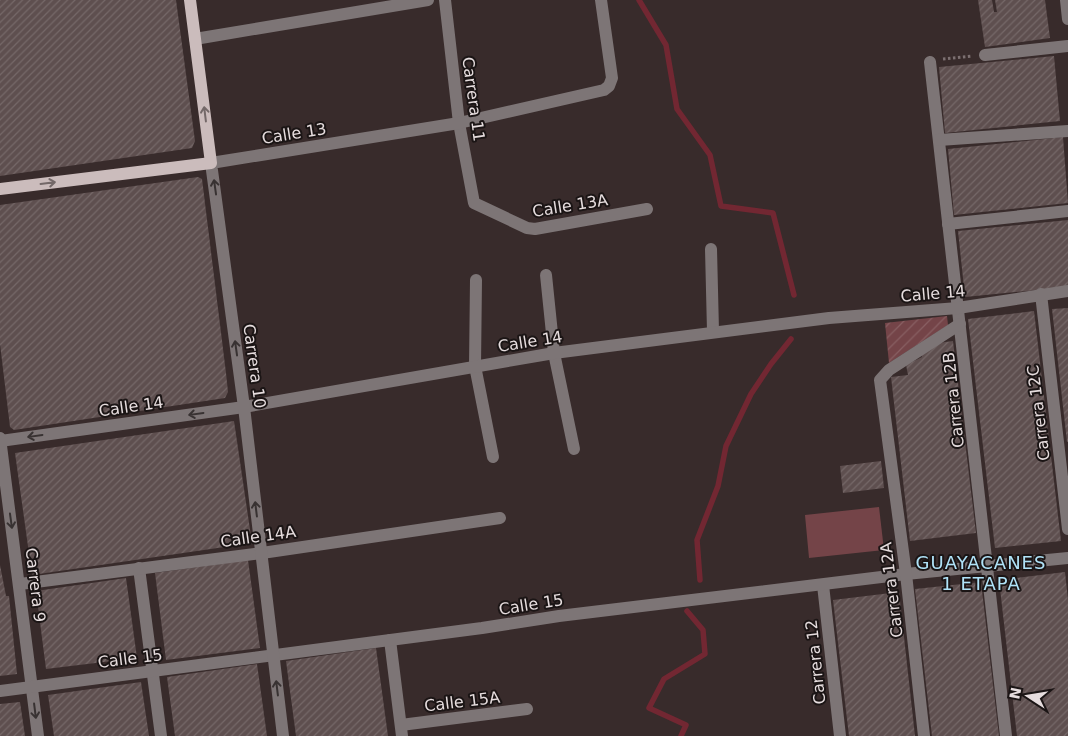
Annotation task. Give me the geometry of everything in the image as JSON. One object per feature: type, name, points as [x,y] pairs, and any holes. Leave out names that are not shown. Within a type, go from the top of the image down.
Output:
[{"type":"main road","name":"Carrera 10","points":[[190,0],[211,163]]},
{"type":"main road","name":"Calle 13","points":[[0,189],[211,163]]},
{"type":"street","points":[[195,39],[428,0]]},
{"type":"street","name":"Carrera 11","points":[[444,0],[459,123],[474,203]]},
{"type":"street","name":"Calle 13","points":[[211,163],[459,123],[604,90],[609,86],[612,78],[601,0]]},
{"type":"street","points":[[1066,0],[1068,19]]},
{"type":"street","points":[[985,55],[1068,46]]},
{"type":"street","name":"Carrera 12B","points":[[930,62],[1006,736]]},
{"type":"street","points":[[939,140],[1068,131]]},
{"type":"street","name":"Carrera 10","points":[[211,163],[244,407],[283,736]]},
{"type":"street","name":"Calle 13A","points":[[474,203],[527,228],[536,229],[647,208]]},
{"type":"street","points":[[948,224],[1068,211]]},
{"type":"street","points":[[711,249],[713,331]]},
{"type":"street","points":[[546,275],[554,353],[574,449]]},
{"type":"street","points":[[476,280],[475,366],[493,457]]},
{"type":"street","name":"Calle 14","points":[[0,440],[244,407],[554,353],[713,331],[829,318],[958,308],[1068,291]]},
{"type":"street","name":"Carrera 12C","points":[[1041,294],[1068,529]]},
{"type":"street","name":"Carrera 12A","points":[[924,736],[906,574],[880,380],[890,370],[960,324]]},
{"type":"street","name":"Carrera 9","points":[[0,440],[20,584],[38,736]]},
{"type":"street","name":"Calle 14A","points":[[20,584],[500,518]]},
{"type":"street","name":"Calle 15","points":[[0,691],[274,656],[559,616],[906,574],[1068,558]]},
{"type":"street","points":[[139,568],[161,736]]},
{"type":"street","name":"Carrera 12","points":[[823,584],[840,736]]},
{"type":"street","points":[[390,640],[402,730]]},
{"type":"street","name":"Calle 15A","points":[[402,730],[527,708]]},
{"type":"path","points":[[930,62],[985,55]]},
{"type":"shaded area","points":[[947,316],[948,325],[889,363],[885,323]]},
{"type":"shaded area","points":[[879,507],[884,550],[809,558],[805,515]]},
{"type":"building","points":[[0,0],[176,0],[195,141],[192,148],[0,176]]},
{"type":"building","points":[[978,0],[992,0],[994,12],[997,12],[995,0],[1045,0],[1050,38],[985,47]]},
{"type":"building","points":[[1054,56],[1060,121],[945,133],[939,67]]},
{"type":"building","points":[[1063,137],[1068,203],[954,215],[948,149]]},
{"type":"building","points":[[198,177],[202,179],[226,373],[228,392],[225,398],[14,430],[10,427],[0,344],[0,205]]},
{"type":"building","points":[[1068,220],[1068,287],[965,297],[958,231]]},
{"type":"building","points":[[1068,308],[1068,442],[1067,442],[1052,309]]},
{"type":"building","points":[[1034,311],[1061,541],[995,548],[968,319]]},
{"type":"building","points":[[953,341],[976,533],[910,541],[891,377],[908,375],[906,365],[922,357],[921,352],[938,343]]},
{"type":"building","points":[[234,421],[252,543],[32,575],[15,453]]},
{"type":"building","points":[[881,461],[884,488],[843,493],[840,466]]},
{"type":"building","points":[[248,560],[260,648],[166,660],[155,573]]},
{"type":"building","points":[[0,565],[6,596],[9,596],[17,674],[0,676]]},
{"type":"building","points":[[1065,572],[1068,600],[1068,736],[1017,736],[999,580]]},
{"type":"building","points":[[126,578],[137,658],[46,669],[36,591]]},
{"type":"building","points":[[981,582],[999,736],[932,736],[915,589]]},
{"type":"building","points":[[899,592],[915,736],[849,736],[833,600]]},
{"type":"building","points":[[376,648],[388,736],[296,736],[286,661]]},
{"type":"building","points":[[257,664],[267,736],[175,736],[167,677]]},
{"type":"building","points":[[141,682],[149,736],[54,736],[48,695]]},
{"type":"building","points":[[20,702],[25,736],[0,736],[0,704]]},
{"type":"waterway","points":[[639,0],[666,45],[677,109],[710,155],[721,206],[773,213],[794,295]]},
{"type":"waterway","points":[[700,580],[697,540],[718,486],[726,446],[751,394],[791,339]]},
{"type":"waterway","points":[[681,736],[686,725],[649,708],[664,679],[705,654],[703,630],[687,611]]},
{"type":"district","name":"GUAYACANES 1 ETAPA","points":[[981,573]]}]
